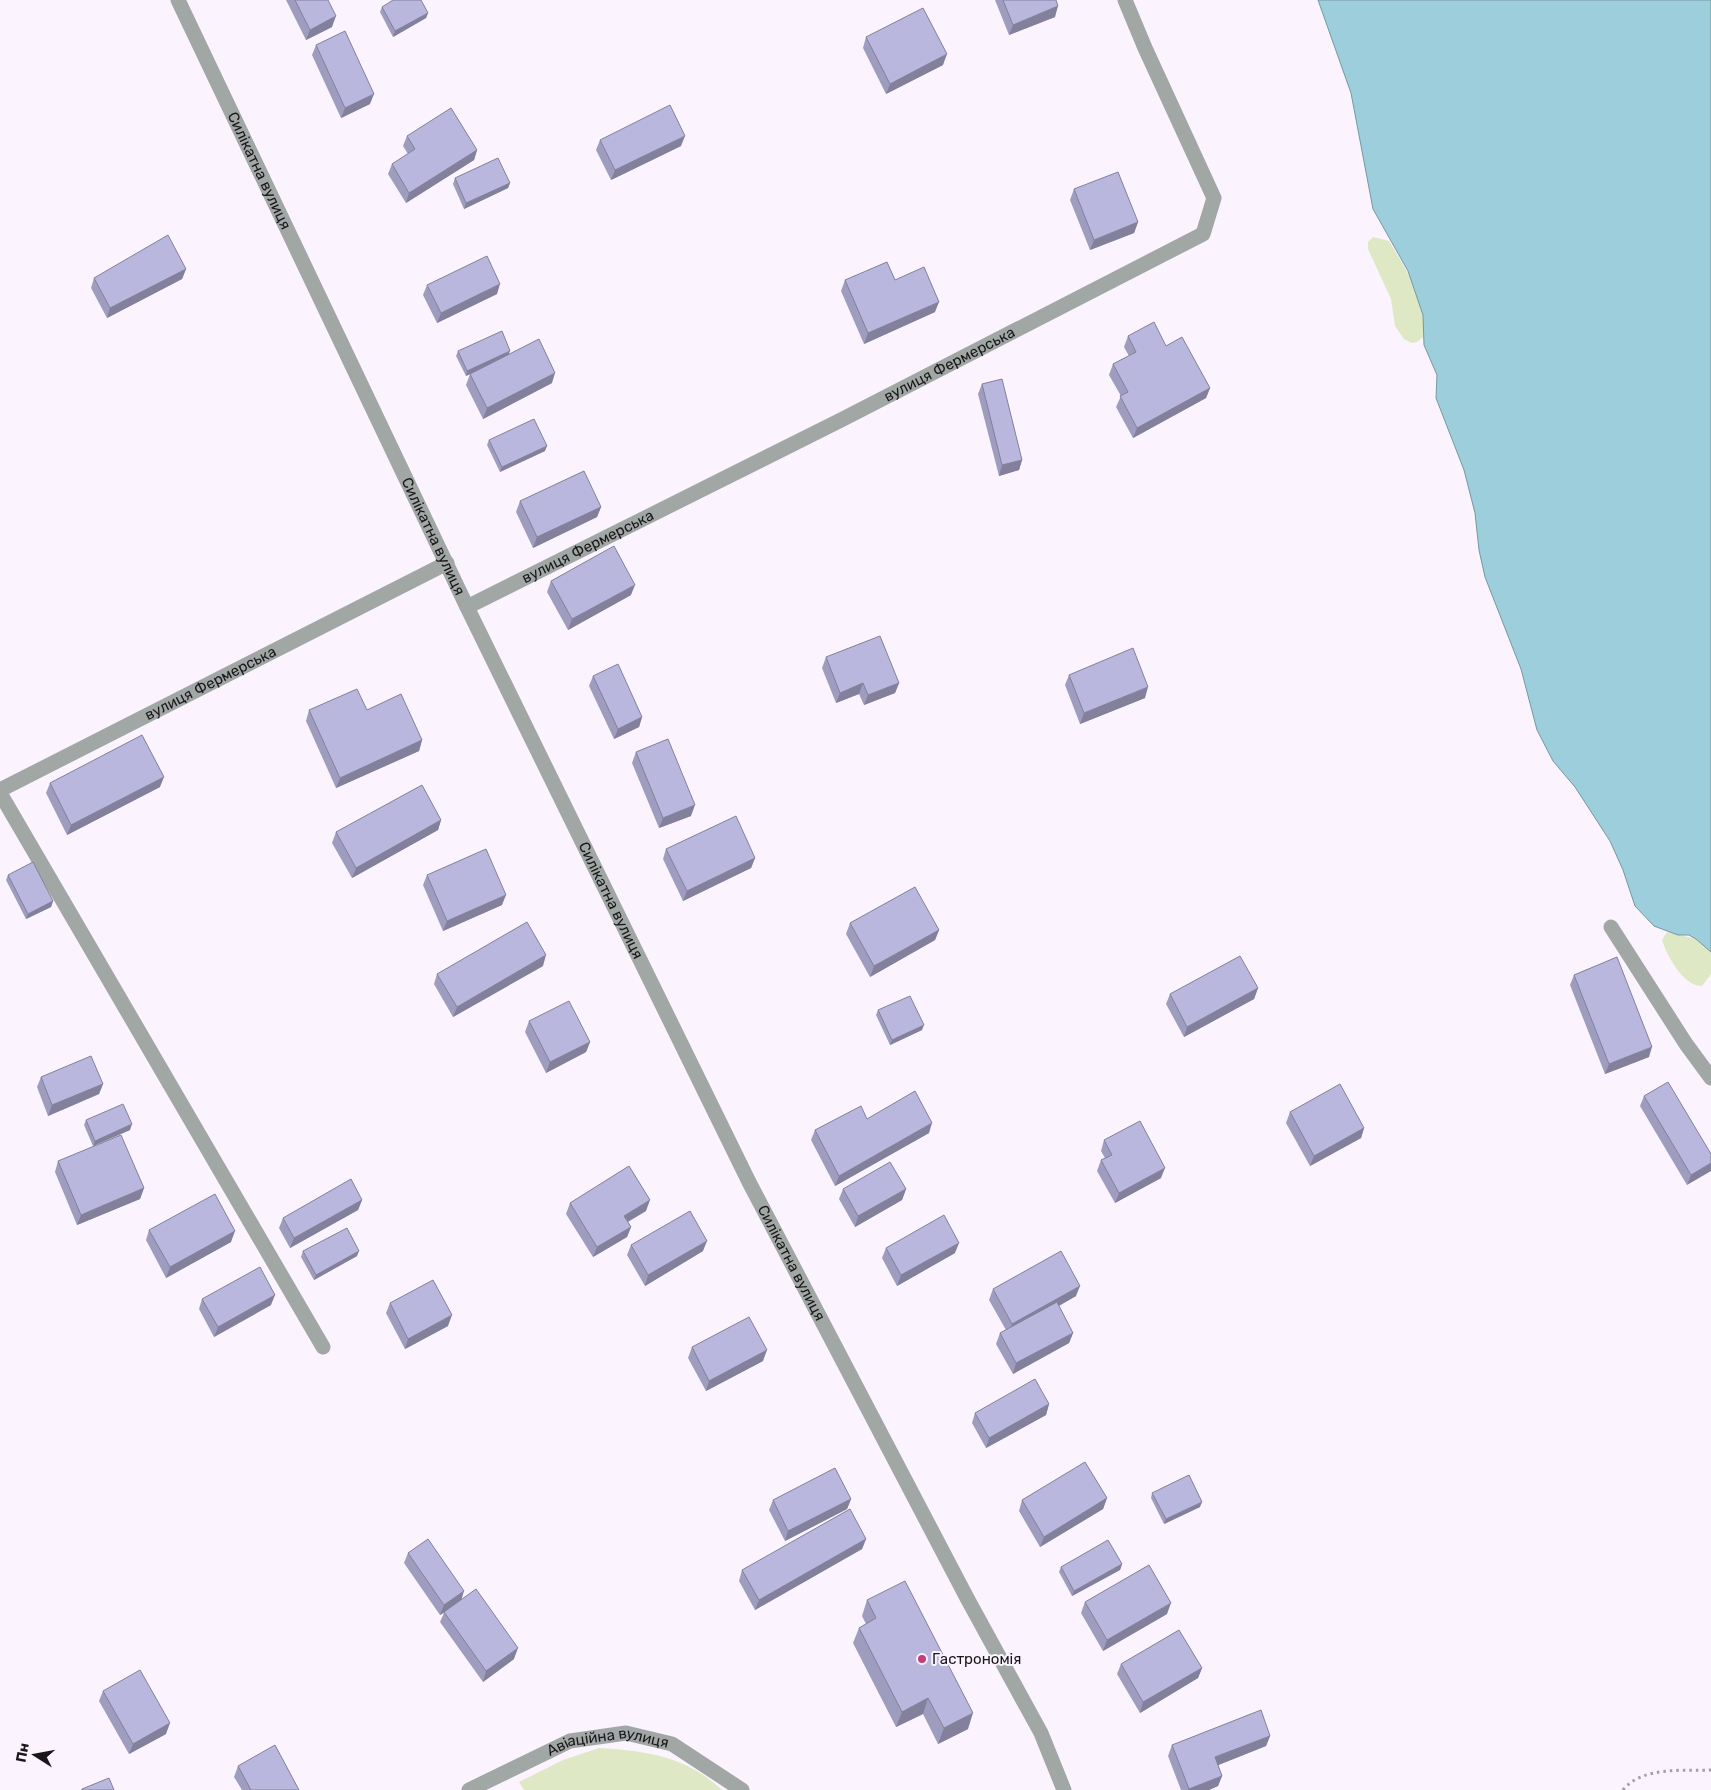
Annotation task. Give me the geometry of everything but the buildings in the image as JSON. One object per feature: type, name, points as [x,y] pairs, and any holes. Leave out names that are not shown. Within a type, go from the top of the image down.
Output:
[{"type":"street","name":"Силікатна вулиця","points":[[178,0],[448,563],[467,607],[749,1182],[967,1598],[1041,1733],[1064,1790]]},
{"type":"street","name":"вулиця Фермерська","points":[[467,607],[841,420],[1203,234],[1214,198],[1125,0]]},
{"type":"street","name":"вулиця Фермерська","points":[[0,791],[448,563]]},
{"type":"street","points":[[0,791],[323,1347]]},
{"type":"street","points":[[1611,927],[1686,1044],[1711,1078]]},
{"type":"street","name":"Авіаційна вулиця","points":[[469,1790],[570,1741],[626,1733],[672,1744],[742,1790]]},
{"type":"path","points":[[1623,1790],[1627,1785],[1647,1775],[1669,1771],[1711,1770]]},
{"type":"green space","points":[[1373,237],[1389,241],[1414,286],[1419,299],[1424,324],[1423,337],[1417,342],[1412,343],[1404,339],[1395,326],[1391,299],[1368,249],[1368,242]]},
{"type":"green space","points":[[1667,932],[1696,939],[1711,952],[1711,974],[1702,986],[1688,981],[1672,962],[1662,940]]},
{"type":"green space","points":[[599,1748],[633,1751],[665,1757],[694,1770],[722,1790],[524,1790],[519,1782],[563,1760]]},
{"type":"water","points":[[1318,0],[1711,0],[1711,952],[1689,935],[1678,935],[1654,926],[1635,906],[1623,870],[1610,841],[1575,787],[1553,761],[1537,730],[1521,669],[1485,577],[1479,550],[1475,513],[1464,470],[1436,398],[1437,375],[1424,345],[1423,315],[1408,271],[1373,209],[1351,93]]},
{"type":"place","name":"Гастрономія","points":[[922,1659]]}]
